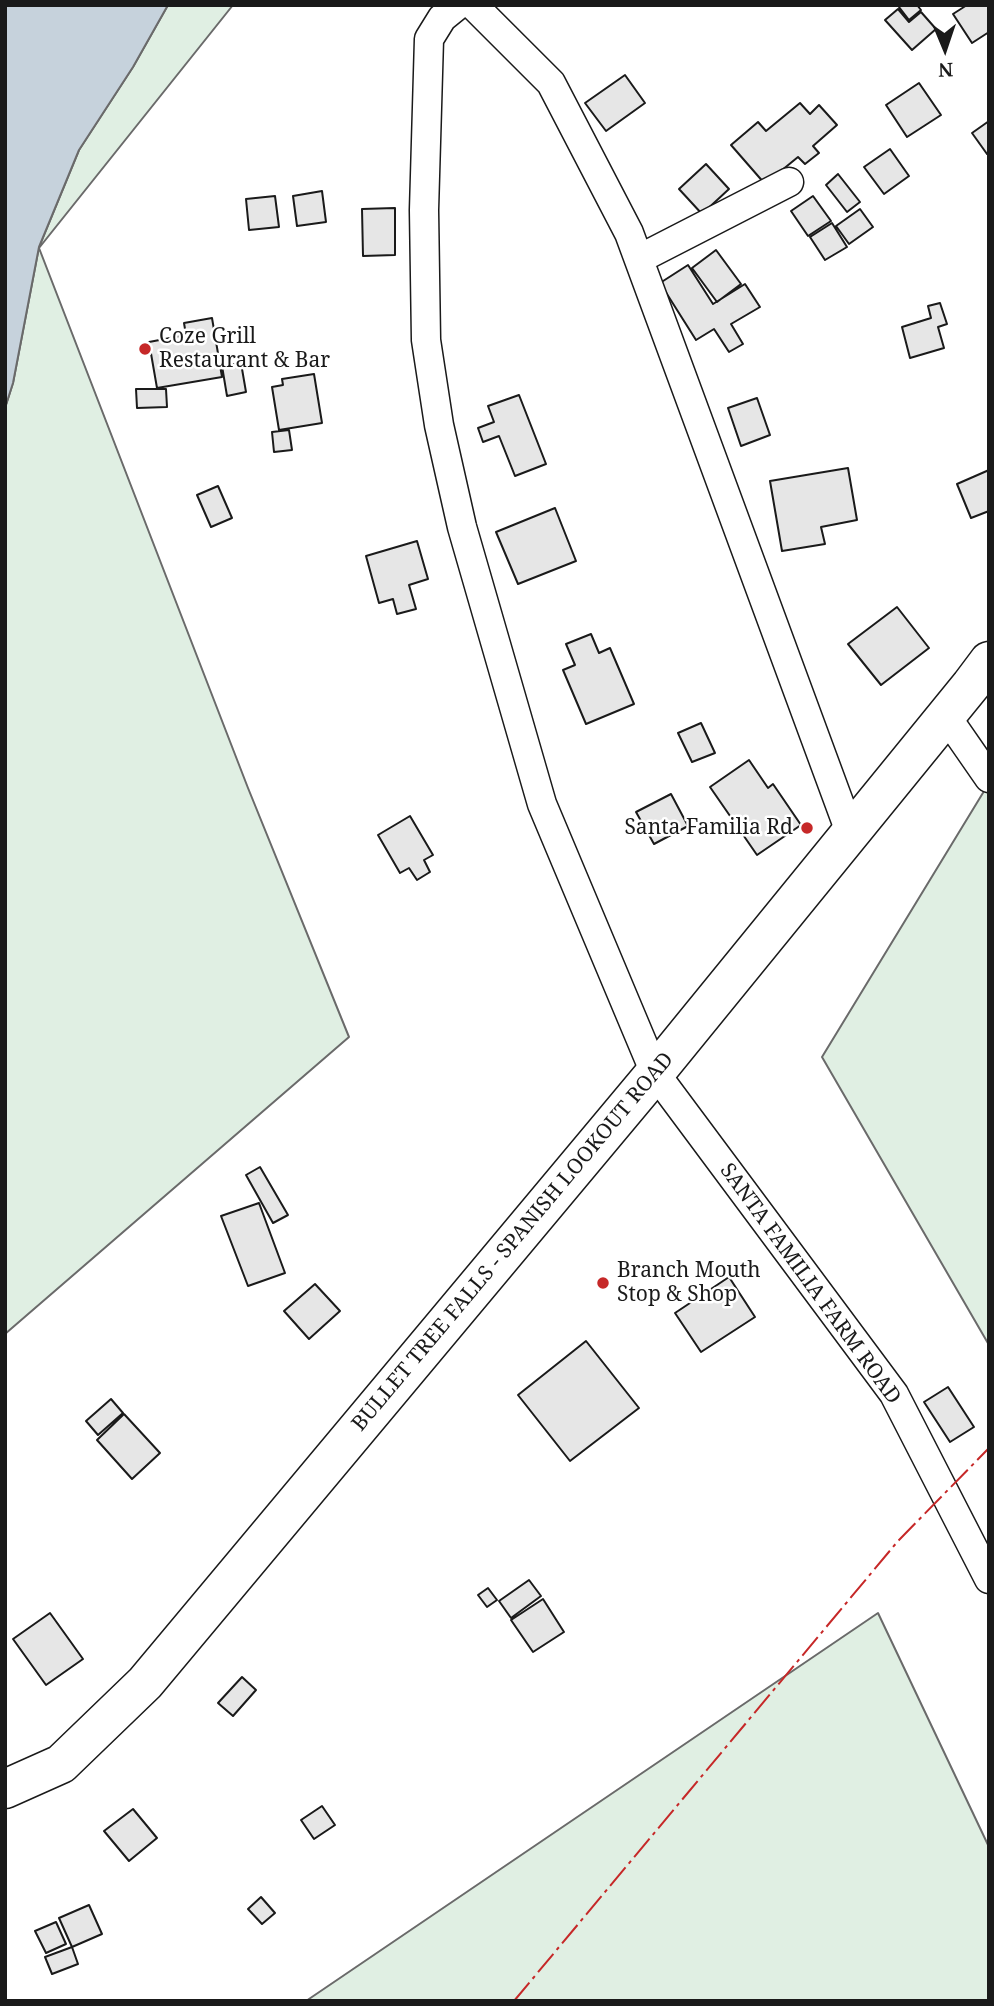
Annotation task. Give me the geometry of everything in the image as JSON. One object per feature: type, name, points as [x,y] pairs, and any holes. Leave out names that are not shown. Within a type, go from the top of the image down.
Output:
[{"type":"main road","name":"BULLET TREE FALLS - SPANISH LOOKOUT ROAD","points":[[5,1789],[61,1763],[145,1683],[655,1073],[989,660]]},
{"type":"street","name":"SANTA FAMILIA FARM ROAD","points":[[458,5],[442,18],[429,39],[424,210],[426,340],[439,425],[462,527],[542,804],[655,1073],[894,1394],[989,1578]]},
{"type":"street","points":[[472,5],[551,83],[629,233],[850,832]]},
{"type":"street","points":[[639,259],[789,182]]},
{"type":"street","points":[[946,716],[989,778]]},
{"type":"green space","points":[[168,5],[233,5],[39,248],[248,788],[349,1037],[5,1334],[5,408],[13,383],[39,247],[79,150],[133,67]]},
{"type":"green space","points":[[989,783],[989,1345],[822,1057]]},
{"type":"green space","points":[[878,1613],[989,1847],[989,2001],[306,2001]]},
{"type":"shaded area","points":[[5,5],[168,5],[133,67],[79,150],[39,247],[13,383],[5,408]]},
{"type":"building","points":[[917,5],[921,10],[909,20],[899,7]]},
{"type":"building","points":[[967,5],[989,5],[989,32],[972,43],[953,14]]},
{"type":"building","points":[[898,9],[909,22],[921,12],[936,29],[912,50],[885,20]]},
{"type":"building","points":[[625,75],[645,103],[606,131],[585,103]]},
{"type":"building","points":[[919,83],[941,115],[907,137],[886,105]]},
{"type":"building","points":[[800,103],[810,114],[819,105],[837,125],[813,146],[819,153],[805,164],[798,157],[765,184],[731,145],[758,122],[766,131]]},
{"type":"building","points":[[989,121],[989,152],[987,154],[972,133]]},
{"type":"building","points":[[890,149],[909,176],[884,194],[864,167]]},
{"type":"building","points":[[706,164],[729,189],[702,214],[679,189]]},
{"type":"building","points":[[838,174],[860,202],[847,212],[826,185]]},
{"type":"building","points":[[322,191],[326,222],[297,226],[293,196]]},
{"type":"building","points":[[275,196],[279,227],[249,230],[246,199]]},
{"type":"building","points":[[813,196],[831,221],[808,236],[791,211]]},
{"type":"building","points":[[395,208],[395,255],[363,256],[362,209]]},
{"type":"building","points":[[860,209],[873,227],[849,244],[836,226]]},
{"type":"building","points":[[832,223],[847,247],[825,260],[810,237]]},
{"type":"building","points":[[716,250],[741,284],[717,302],[692,268]]},
{"type":"building","points":[[688,265],[713,304],[745,284],[760,307],[731,324],[743,344],[729,352],[714,329],[696,340],[660,283]]},
{"type":"building","points":[[940,303],[947,324],[938,327],[944,348],[910,358],[902,327],[931,318],[928,306]]},
{"type":"building","points":[[212,318],[222,377],[157,388],[149,342],[186,335],[184,323]]},
{"type":"building","points":[[241,363],[246,392],[227,396],[222,366]]},
{"type":"building","points":[[314,374],[322,423],[279,430],[272,387],[283,385],[282,379]]},
{"type":"building","points":[[136,389],[166,389],[167,407],[137,408]]},
{"type":"building","points":[[519,395],[546,464],[515,476],[499,436],[483,442],[478,428],[494,422],[488,406]]},
{"type":"building","points":[[757,398],[770,435],[741,446],[728,408]]},
{"type":"building","points":[[289,430],[292,450],[274,452],[272,432]]},
{"type":"building","points":[[848,468],[857,520],[821,527],[825,544],[782,551],[770,481]]},
{"type":"building","points":[[989,470],[989,511],[971,518],[957,484]]},
{"type":"building","points":[[218,486],[232,518],[211,527],[197,495]]},
{"type":"building","points":[[555,508],[576,561],[518,584],[496,532]]},
{"type":"building","points":[[417,541],[428,579],[409,585],[416,609],[397,614],[393,599],[379,603],[366,556]]},
{"type":"building","points":[[897,607],[929,648],[881,685],[848,644]]},
{"type":"building","points":[[591,634],[599,653],[610,648],[634,704],[586,724],[563,670],[575,665],[566,644]]},
{"type":"building","points":[[701,723],[715,753],[692,762],[678,733]]},
{"type":"building","points":[[749,760],[768,788],[773,784],[801,825],[757,855],[710,787]]},
{"type":"building","points":[[671,794],[688,826],[654,844],[636,812]]},
{"type":"building","points":[[410,816],[433,855],[424,860],[430,872],[417,880],[409,868],[400,873],[378,835]]},
{"type":"building","points":[[260,1167],[288,1215],[273,1223],[246,1175]]},
{"type":"building","points":[[259,1203],[285,1273],[248,1286],[221,1216]]},
{"type":"building","points":[[729,1277],[755,1317],[701,1352],[675,1313]]},
{"type":"building","points":[[315,1284],[340,1311],[309,1339],[284,1311]]},
{"type":"building","points":[[586,1341],[639,1408],[570,1461],[518,1395]]},
{"type":"building","points":[[948,1387],[974,1427],[950,1442],[924,1402]]},
{"type":"building","points":[[111,1399],[123,1413],[98,1435],[86,1421]]},
{"type":"building","points":[[124,1414],[160,1453],[132,1479],[97,1440]]},
{"type":"building","points":[[529,1580],[541,1596],[511,1618],[499,1601]]},
{"type":"building","points":[[488,1588],[497,1600],[487,1607],[478,1595]]},
{"type":"building","points":[[543,1599],[564,1632],[533,1652],[511,1620]]},
{"type":"building","points":[[50,1613],[83,1659],[46,1685],[13,1639]]},
{"type":"building","points":[[242,1677],[256,1690],[233,1716],[218,1703]]},
{"type":"building","points":[[322,1806],[335,1825],[314,1839],[301,1820]]},
{"type":"building","points":[[133,1809],[157,1838],[129,1861],[104,1831]]},
{"type":"building","points":[[261,1897],[275,1913],[262,1924],[248,1909]]},
{"type":"building","points":[[89,1905],[102,1934],[72,1947],[59,1918]]},
{"type":"building","points":[[56,1922],[66,1944],[46,1953],[35,1931]]},
{"type":"building","points":[[72,1947],[78,1964],[52,1974],[45,1957]]},
{"type":"power","points":[[514,2001],[898,1541],[989,1448]]},
{"type":"place","name":"Coze Grill Restaurant & Bar","points":[[145,349]]},
{"type":"place","name":"Santa Familia Rd","points":[[807,828]]},
{"type":"place","name":"Branch Mouth Stop & Shop","points":[[603,1283]]}]
